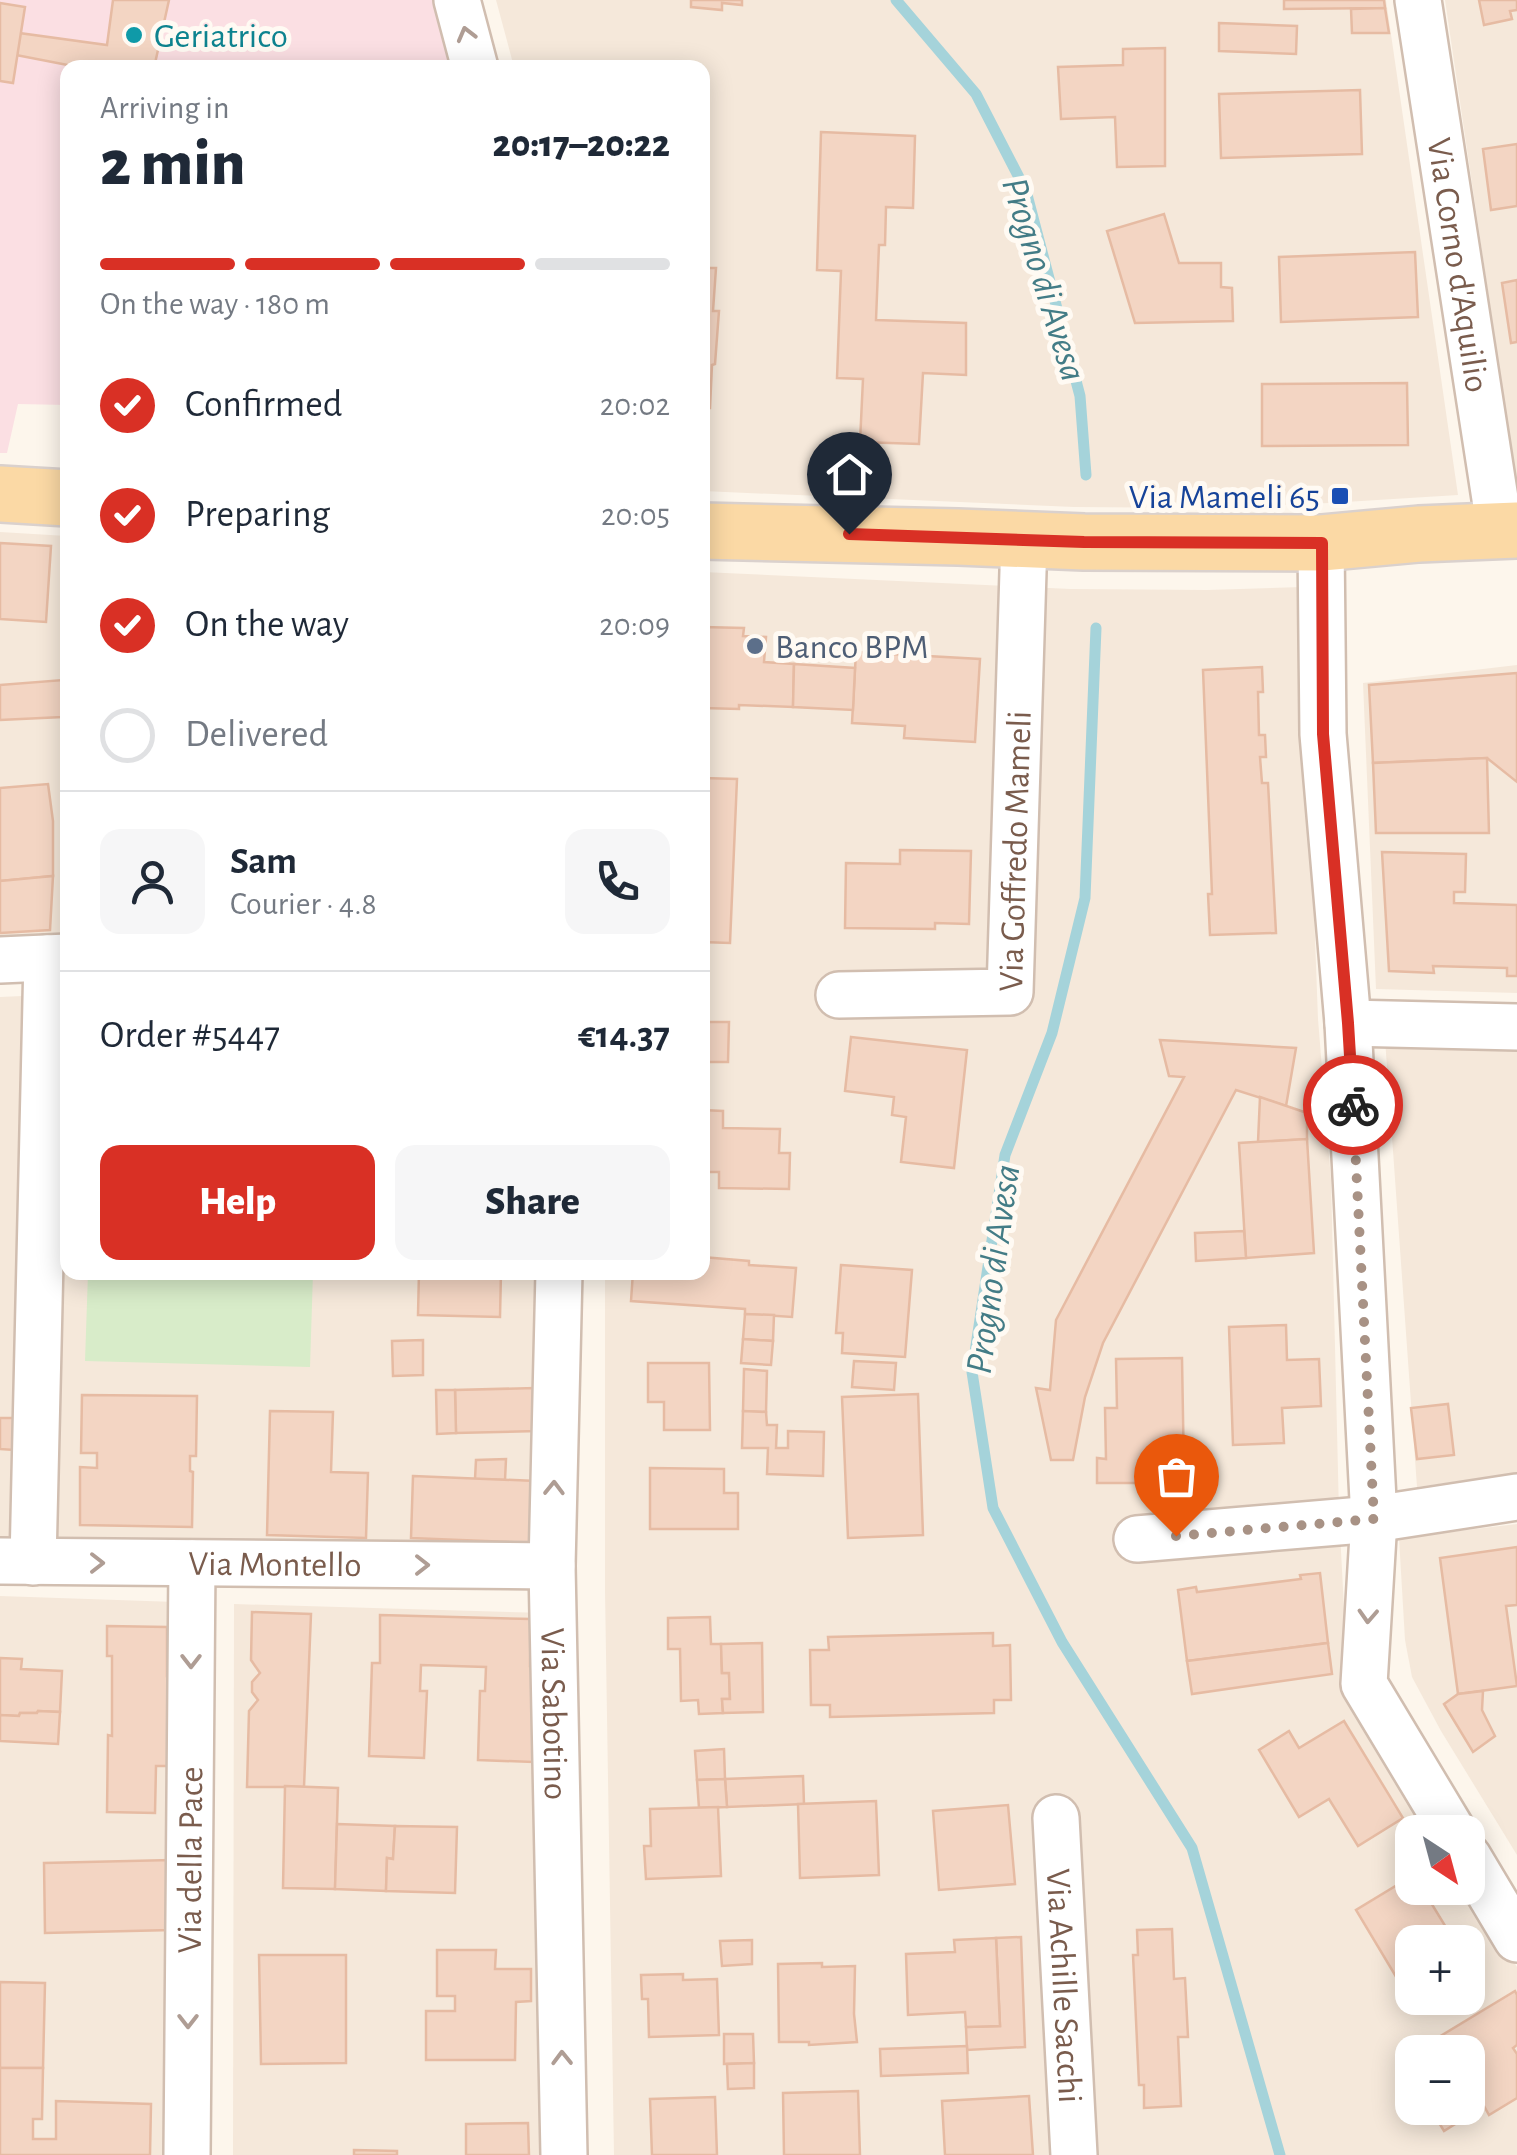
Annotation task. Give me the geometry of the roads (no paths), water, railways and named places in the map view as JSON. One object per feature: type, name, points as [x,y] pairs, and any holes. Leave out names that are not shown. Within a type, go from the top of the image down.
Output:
[{"type":"main road","points":[[0,494],[60,498]]},
{"type":"main road","points":[[710,532],[1084,542],[1322,543],[1508,530]]},
{"type":"street","points":[[457,0],[472,60]]},
{"type":"street","name":"Via Corno d'Aquilio","points":[[1418,0],[1508,530]]},
{"type":"street","name":"Via Goffredo Mameli","points":[[838,995],[1010,992],[1024,539]]},
{"type":"street","points":[[1322,543],[1323,734],[1348,1023],[1374,1519],[1364,1684],[1443,1815]]},
{"type":"street","points":[[0,960],[57,957],[16,1562]]},
{"type":"street","points":[[1348,1023],[1517,1027]]},
{"type":"street","name":"Via Sabotino","points":[[559,1280],[552,1566],[564,2155]]},
{"type":"street","points":[[1136,1540],[1374,1519],[1517,1497]]},
{"type":"street","name":"Via Montello","points":[[16,1562],[552,1566]]},
{"type":"street","name":"Via della Pace","points":[[187,2155],[192,1563]]},
{"type":"street","name":"Via Achille Sacchi","points":[[1056,1818],[1074,2155]]},
{"type":"street","points":[[1485,1885],[1517,1939]]},
{"type":"waterway","name":"Progno di Avesa","points":[[896,0],[976,94],[1026,191],[1080,396],[1086,475]]},
{"type":"waterway","name":"Progno di Avesa","points":[[1096,628],[1085,898],[1052,1033],[1005,1155],[972,1372],[993,1508],[1062,1642],[1192,1848],[1280,2155]]},
{"type":"place","name":"Geriatrico","points":[[134,35]]},
{"type":"place","name":"Via Mameli 65","points":[[1340,496]]},
{"type":"place","name":"Banco BPM","points":[[755,646]]}]
